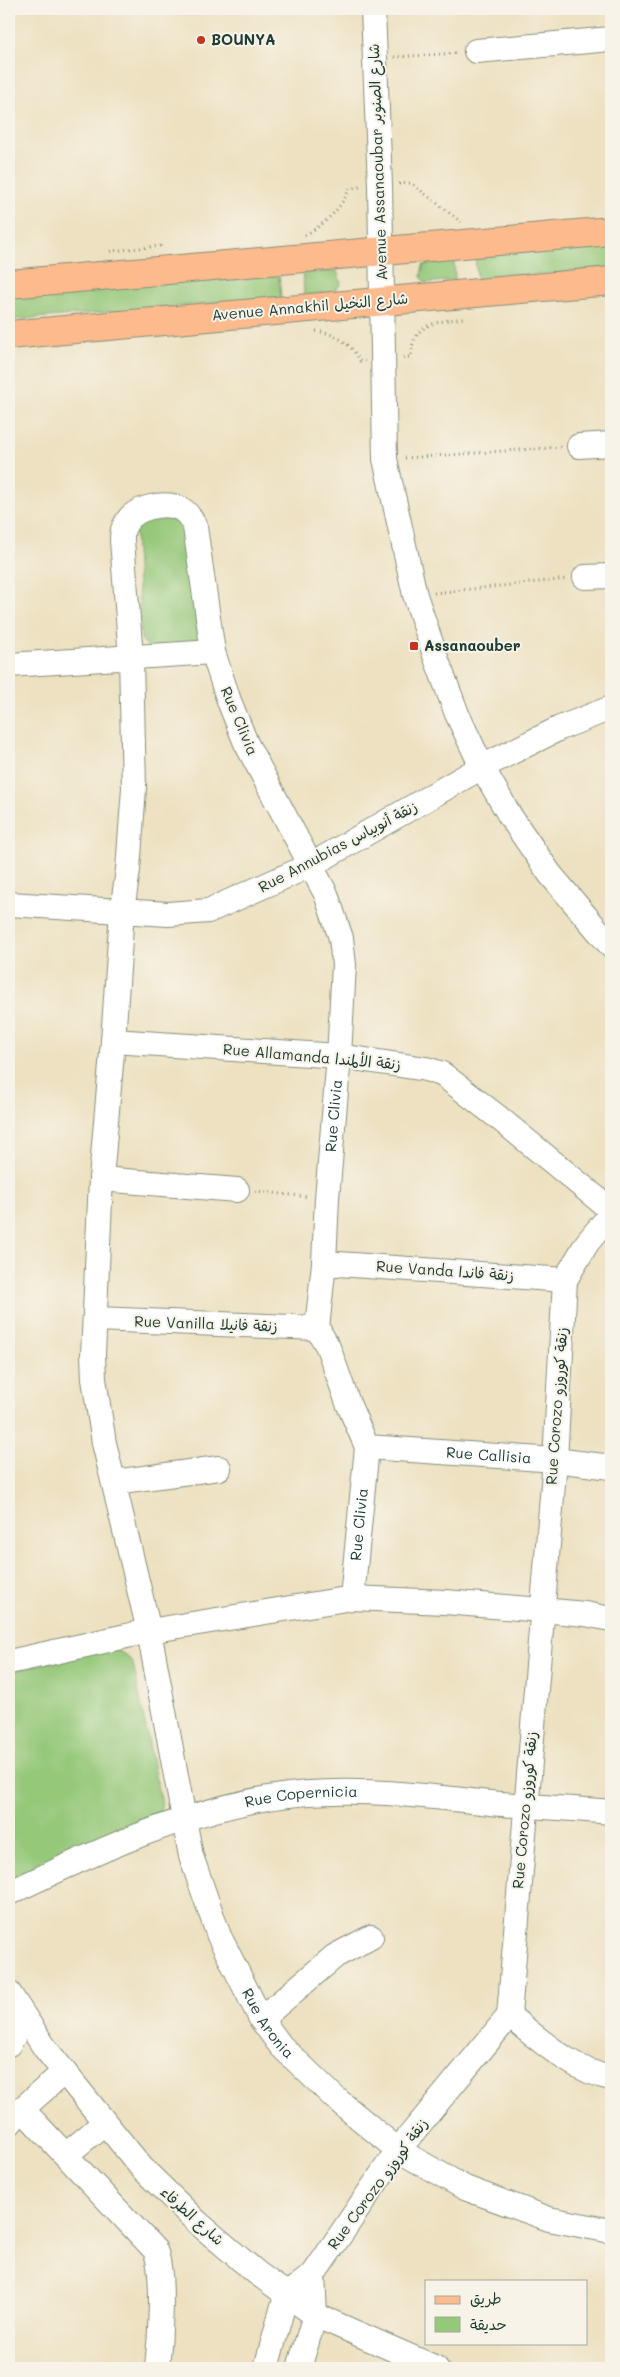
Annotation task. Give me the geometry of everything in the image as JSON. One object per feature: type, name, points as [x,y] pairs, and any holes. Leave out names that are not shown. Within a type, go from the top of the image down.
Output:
[{"type":"main road","points":[[9,284],[611,231]]},
{"type":"main road","name":"Avenue Annakhil شارع النخيل","points":[[9,335],[611,281]]},
{"type":"street","name":"Avenue Assanaoubar شارع الصنوبر","points":[[373,9],[380,186],[385,459],[415,595],[454,705],[482,767],[510,816],[550,874],[611,946]]},
{"type":"street","points":[[476,51],[611,40]]},
{"type":"street","points":[[579,446],[611,444]]},
{"type":"street","name":"Rue Clivia","points":[[149,1631],[96,1399],[93,1355],[101,1179],[122,911],[128,870],[134,788],[131,658],[122,532],[124,525],[135,514],[142,510],[165,506],[180,508],[190,518],[195,527],[213,652],[229,701],[246,743],[326,894],[341,938],[344,965],[339,1056],[327,1198],[324,1263],[317,1328],[328,1347],[348,1403],[367,1447],[352,1598]]},
{"type":"street","points":[[585,577],[611,576]]},
{"type":"street","points":[[9,664],[213,652]]},
{"type":"street","name":"Rue Annubias زنقة أنوبياس","points":[[9,904],[168,914],[208,911],[311,865],[482,767],[560,728],[611,708]]},
{"type":"street","name":"Rue Allamanda زنقة الألمندا","points":[[113,1041],[339,1056],[413,1066],[442,1074],[611,1212]]},
{"type":"street","points":[[101,1179],[237,1190]]},
{"type":"street","points":[[565,1280],[588,1243],[611,1212]]},
{"type":"street","name":"Rue Vanda زنقة فاندا","points":[[324,1263],[565,1280]]},
{"type":"street","name":"Rue Corozo زنقة كوروزو","points":[[286,2295],[313,2275],[398,2150],[510,2016],[525,1806],[554,1460],[565,1280]]},
{"type":"street","name":"Rue Vanilla زنقة فانيلا","points":[[96,1319],[317,1328]]},
{"type":"street","name":"Rue Callisia","points":[[367,1447],[554,1460],[611,1467]]},
{"type":"street","points":[[114,1482],[219,1468]]},
{"type":"street","points":[[9,1662],[149,1631],[352,1598],[445,1602],[585,1614],[611,1619]]},
{"type":"street","name":"Rue Aronia","points":[[149,1631],[191,1856],[219,1936],[261,2018],[281,2046],[335,2098],[398,2150],[465,2188],[509,2206],[549,2219],[611,2231]]},
{"type":"street","name":"Rue Copernicia","points":[[9,1892],[82,1858],[183,1820],[268,1798],[340,1792],[394,1793],[525,1806],[611,1812]]},
{"type":"street","points":[[261,2018],[335,1956],[371,1937]]},
{"type":"street","name":"شارع الطرفاء","points":[[9,1993],[64,2072],[104,2123],[141,2167],[171,2198],[257,2273],[315,2314],[436,2368]]},
{"type":"street","points":[[510,2016],[566,2060],[584,2070],[611,2078]]},
{"type":"street","points":[[9,2044],[25,2018]]},
{"type":"street","points":[[64,2072],[15,2116],[66,2155],[146,2239],[160,2261],[157,2368]]},
{"type":"street","points":[[66,2155],[104,2123]]},
{"type":"street","points":[[299,2368],[315,2314],[313,2275]]},
{"type":"street","points":[[266,2368],[286,2295]]},
{"type":"path","points":[[374,58],[476,51]]},
{"type":"path","points":[[299,239],[318,228],[342,206],[350,188],[412,183],[456,220],[468,224]]},
{"type":"path","points":[[102,252],[160,246],[165,251]]},
{"type":"path","points":[[309,330],[333,335],[344,341],[353,348],[360,361],[411,357],[411,347],[417,335],[434,322],[467,318]]},
{"type":"path","points":[[385,459],[579,446]]},
{"type":"path","points":[[415,595],[585,577]]},
{"type":"path","points":[[237,1190],[327,1198]]},
{"type":"green space","points":[[611,244],[611,268],[477,280],[475,256]]},
{"type":"green space","points":[[454,260],[455,280],[426,283],[421,277],[423,265]]},
{"type":"green space","points":[[337,271],[341,283],[334,292],[304,295],[303,273]]},
{"type":"green space","points":[[279,274],[281,298],[11,320],[10,296]]},
{"type":"green space","points":[[175,515],[186,528],[201,636],[190,648],[150,649],[141,639],[135,531],[145,518]]},
{"type":"green space","points":[[106,1649],[114,1650],[127,1656],[133,1663],[161,1798],[160,1811],[155,1818],[9,1882],[9,1672]]},
{"type":"place","name":"BOUNYA","points":[[201,40]]},
{"type":"place","name":"Assanaouber","points":[[414,646]]}]
